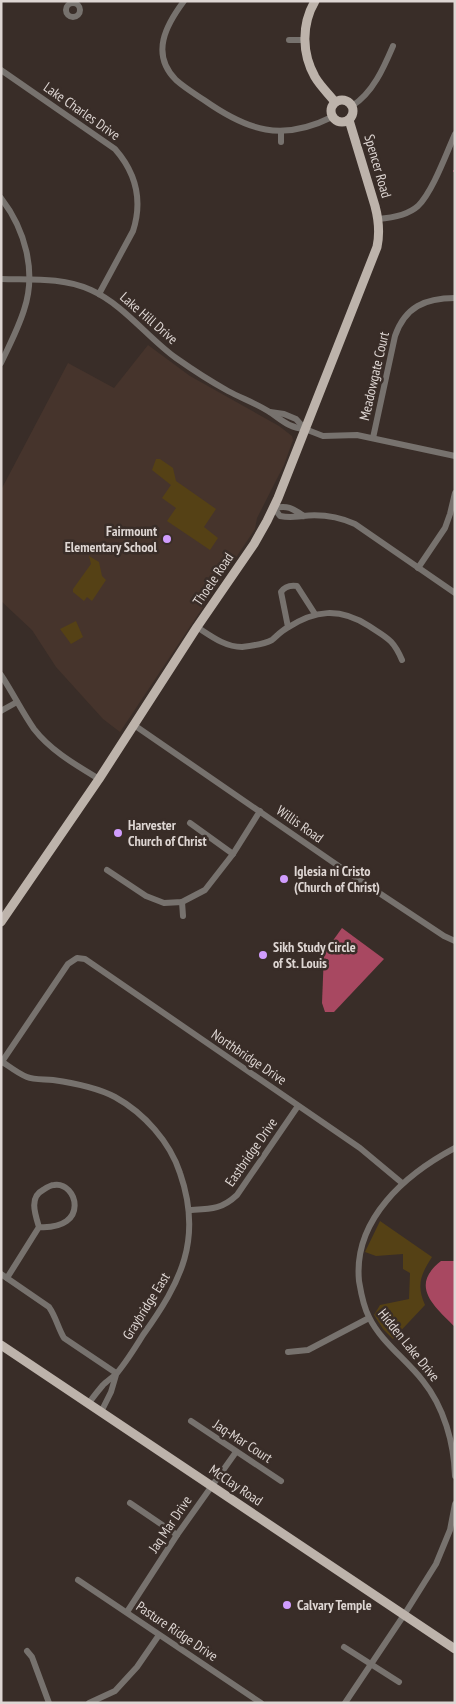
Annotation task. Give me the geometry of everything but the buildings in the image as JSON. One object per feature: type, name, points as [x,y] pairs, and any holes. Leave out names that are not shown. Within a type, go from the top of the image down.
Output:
[{"type":"main road","points":[[315,1],[309,14],[304,40],[310,66],[315,77],[335,102]]},
{"type":"main road","points":[[346,100],[352,106],[353,115],[346,122],[338,122],[332,117],[330,111],[335,102],[346,100]]},
{"type":"main road","name":"Spencer Road","points":[[349,120],[378,219]]},
{"type":"main road","name":"Thoele Road","points":[[1,922],[254,544],[274,508],[377,247],[379,238],[378,219]]},
{"type":"main road","name":"McClay Road","points":[[1,1344],[455,1649]]},
{"type":"street","points":[[59,1],[66,6]]},
{"type":"street","points":[[184,1],[170,22],[163,39],[164,58],[171,74],[184,86],[236,121],[260,128],[280,131],[301,128],[332,117]]},
{"type":"street","points":[[289,40],[304,40]]},
{"type":"street","points":[[352,106],[367,93],[384,68],[393,46]]},
{"type":"street","name":"Lake Charles Drive","points":[[1,70],[115,149],[132,175],[138,192],[136,221],[99,294]]},
{"type":"street","points":[[280,131],[281,142]]},
{"type":"street","points":[[378,219],[402,214],[417,207],[431,186],[455,134]]},
{"type":"street","points":[[1,198],[21,233],[28,258],[30,279],[25,309],[1,363]]},
{"type":"street","name":"Lake Hill Drive","points":[[1,278],[68,282],[99,294],[111,302],[158,344],[190,368],[226,390],[268,411],[292,428],[305,429],[323,436],[357,434],[455,456]]},
{"type":"street","name":"Meadowgate Court","points":[[372,438],[394,336],[401,322],[412,309],[428,300],[455,298]]},
{"type":"street","points":[[418,568],[445,528],[455,493]]},
{"type":"street","points":[[304,516],[284,505],[274,508],[280,516],[294,519],[304,516],[340,518],[355,524],[455,593]]},
{"type":"street","points":[[288,627],[281,592],[291,585],[296,586],[315,614]]},
{"type":"street","points":[[197,627],[221,642],[241,647],[252,646],[271,640],[288,627],[315,614],[346,614],[363,622],[393,642],[402,660]]},
{"type":"street","points":[[1,675],[43,739],[66,758],[98,779]]},
{"type":"street","points":[[1,711],[17,702]]},
{"type":"street","name":"Willis Road","points":[[134,725],[340,867],[444,936],[455,941]]},
{"type":"street","points":[[107,870],[146,896],[164,902],[182,902],[204,890],[233,854],[260,811]]},
{"type":"street","points":[[190,823],[233,854]]},
{"type":"street","points":[[182,902],[183,916]]},
{"type":"street","name":"Northbridge Drive","points":[[2,1062],[68,964],[78,958],[85,959],[360,1148],[402,1183]]},
{"type":"street","name":"Graybridge East","points":[[2,1062],[28,1078],[96,1089],[115,1097],[135,1110],[168,1147],[178,1166],[184,1184],[189,1210],[190,1229],[188,1248],[182,1270],[172,1293],[159,1314],[116,1373],[89,1403]]},
{"type":"street","name":"Eastbridge Drive","points":[[189,1210],[219,1208],[229,1203],[237,1195],[298,1106]]},
{"type":"street","name":"Hidden Lake Drive","points":[[455,1148],[436,1157],[402,1183],[383,1206],[367,1230],[361,1247],[358,1266],[361,1295],[369,1318],[385,1340],[424,1381],[438,1405],[452,1436],[455,1476]]},
{"type":"street","points":[[54,1185],[64,1186],[73,1195],[75,1208],[71,1219],[62,1225],[50,1228],[39,1227],[35,1215],[34,1200],[38,1193],[54,1185]]},
{"type":"street","points":[[39,1227],[4,1276],[49,1307],[64,1338],[116,1373]]},
{"type":"street","points":[[288,1352],[308,1350],[369,1318]]},
{"type":"street","name":"Graybridge East","points":[[101,1412],[111,1392],[116,1373]]},
{"type":"street","name":"Jaq-Mar Court","points":[[191,1421],[281,1481]]},
{"type":"street","name":"Jaq Mar Drive","points":[[127,1612],[177,1535],[236,1452]]},
{"type":"street","points":[[130,1503],[177,1535]]},
{"type":"street","points":[[345,1703],[436,1564],[450,1530],[455,1504]]},
{"type":"street","name":"Pasture Ridge Drive","points":[[78,1580],[261,1703]]},
{"type":"street","points":[[89,1703],[115,1691],[137,1668],[159,1635]]},
{"type":"street","points":[[344,1647],[399,1682]]},
{"type":"street","points":[[27,1651],[32,1658],[49,1703]]},
{"type":"shaded area","points":[[148,345],[190,376],[279,426],[292,436],[293,440],[284,465],[257,518],[255,529],[120,732],[103,719],[56,667],[32,630],[1,601],[1,490],[68,363],[114,388]]},
{"type":"shaded area","points":[[156,459],[160,459],[173,468],[176,481],[216,509],[204,527],[218,538],[210,550],[167,521],[176,508],[162,498],[171,485],[152,470]]},
{"type":"shaded area","points":[[89,556],[99,562],[102,576],[106,580],[92,601],[87,597],[84,601],[73,592],[73,589],[91,564]]},
{"type":"shaded area","points":[[76,621],[83,637],[71,644],[60,629]]},
{"type":"shaded area","points":[[342,928],[384,959],[334,1012],[325,1012],[322,1003],[324,953]]},
{"type":"shaded area","points":[[380,1221],[432,1257],[425,1269],[420,1286],[425,1305],[393,1339],[383,1329],[374,1315],[380,1305],[409,1299],[410,1273],[403,1269],[403,1254],[376,1256],[365,1252]]},
{"type":"shaded area","points":[[441,1261],[455,1261],[455,1327],[433,1303],[426,1287],[427,1279],[432,1270]]},
{"type":"place","name":"Fairmount Elementary School","points":[[167,539]]},
{"type":"place","name":"Harvester Church of Christ","points":[[118,833]]},
{"type":"place","name":"Iglesia ni Cristo (Church of Christ)","points":[[284,879]]},
{"type":"place","name":"Sikh Study Circle of St. Louis","points":[[263,955]]},
{"type":"place","name":"Calvary Temple","points":[[287,1605]]}]
